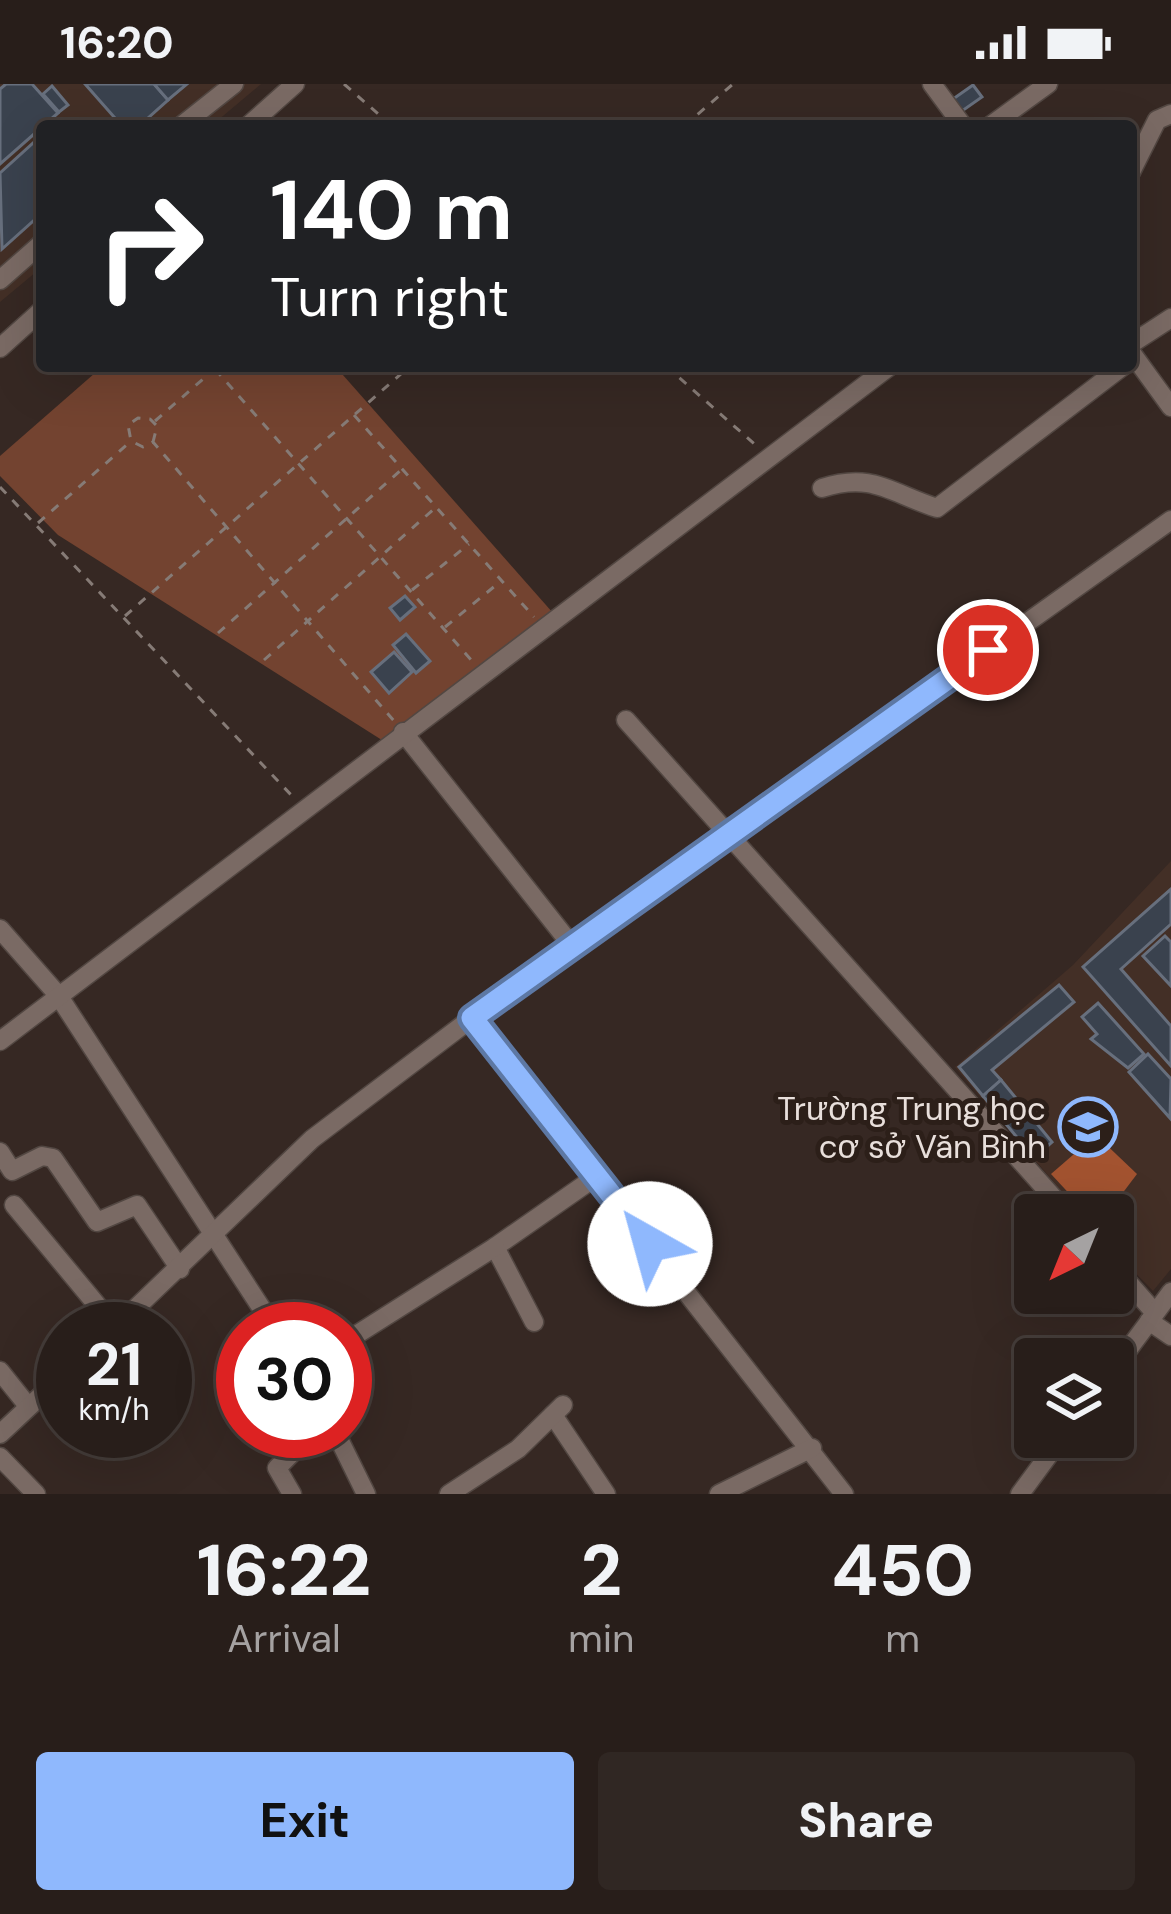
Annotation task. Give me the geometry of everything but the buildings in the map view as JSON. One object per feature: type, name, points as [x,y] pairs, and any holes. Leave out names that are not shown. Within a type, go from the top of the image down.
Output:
[{"type":"street","points":[[189,120],[234,84]]},
{"type":"street","points":[[255,120],[295,84]]},
{"type":"street","points":[[932,84],[959,120]]},
{"type":"street","points":[[998,120],[1048,84]]},
{"type":"street","points":[[1137,160],[1157,120],[1171,114]]},
{"type":"street","points":[[0,280],[36,248]]},
{"type":"street","points":[[0,348],[36,315]]},
{"type":"street","points":[[1137,350],[1171,318]]},
{"type":"street","points":[[1137,365],[1171,407]]},
{"type":"street","points":[[0,1041],[882,372]]},
{"type":"street","points":[[822,488],[869,480],[937,508],[1110,372]]},
{"type":"street","points":[[144,1302],[312,1139],[472,1018],[1171,520]]},
{"type":"street","points":[[626,720],[1050,1194]]},
{"type":"street","points":[[403,732],[572,947]]},
{"type":"street","points":[[0,929],[58,995],[258,1302]]},
{"type":"street","points":[[472,1018],[844,1494]]},
{"type":"street","points":[[0,1152],[12,1171],[42,1156],[53,1158],[98,1222],[137,1205],[180,1269]]},
{"type":"street","points":[[372,1325],[597,1176]]},
{"type":"street","points":[[14,1205],[94,1302]]},
{"type":"street","points":[[495,1247],[534,1322]]},
{"type":"street","points":[[1134,1341],[1171,1292]]},
{"type":"street","points":[[1134,1293],[1171,1336]]},
{"type":"street","points":[[0,1371],[28,1406]]},
{"type":"street","points":[[1,1432],[36,1399]]},
{"type":"street","points":[[449,1494],[518,1449],[558,1410],[606,1494]]},
{"type":"street","points":[[726,1492],[812,1448]]},
{"type":"street","points":[[0,1457],[35,1494]]},
{"type":"street","points":[[287,1458],[277,1468],[292,1494]]},
{"type":"street","points":[[348,1458],[366,1494]]},
{"type":"street","points":[[1020,1494],[1047,1458]]},
{"type":"path","points":[[344,84],[385,120]]},
{"type":"path","points":[[691,120],[733,84]]},
{"type":"path","points":[[154,422],[158,433],[153,442],[143,447],[131,441],[127,430],[132,421],[154,422],[211,372]]},
{"type":"path","points":[[219,372],[474,663]]},
{"type":"path","points":[[124,617],[403,372]]},
{"type":"path","points":[[673,372],[769,457]]},
{"type":"path","points":[[354,415],[543,627]]},
{"type":"path","points":[[36,525],[131,441]]},
{"type":"path","points":[[153,442],[403,732]]},
{"type":"path","points":[[218,633],[402,469]]},
{"type":"path","points":[[0,487],[304,808]]},
{"type":"path","points":[[264,660],[436,507]]},
{"type":"path","points":[[411,591],[469,544]]},
{"type":"path","points":[[444,628],[501,581]]},
{"type":"shaded area","points":[[0,84],[261,84],[218,120],[36,120],[36,272],[0,302]]},
{"type":"shaded area","points":[[96,372],[340,372],[553,613],[385,742],[58,535],[0,476],[0,456]]},
{"type":"shaded area","name":"Trường Trung học cơ sở Văn Bình","points":[[1171,861],[1171,1269],[1153,1291],[1134,1272],[1134,1194],[1064,1194],[955,1067],[1073,965]]},
{"type":"shaded area","points":[[1096,1135],[1137,1174],[1122,1194],[1070,1194],[1051,1174]]},
{"type":"place","name":"Trường Trung học cơ sở Văn Bình","points":[[1088,1127]]},
{"type":"route","points":[[650,1244],[472,1018],[988,650]]}]
